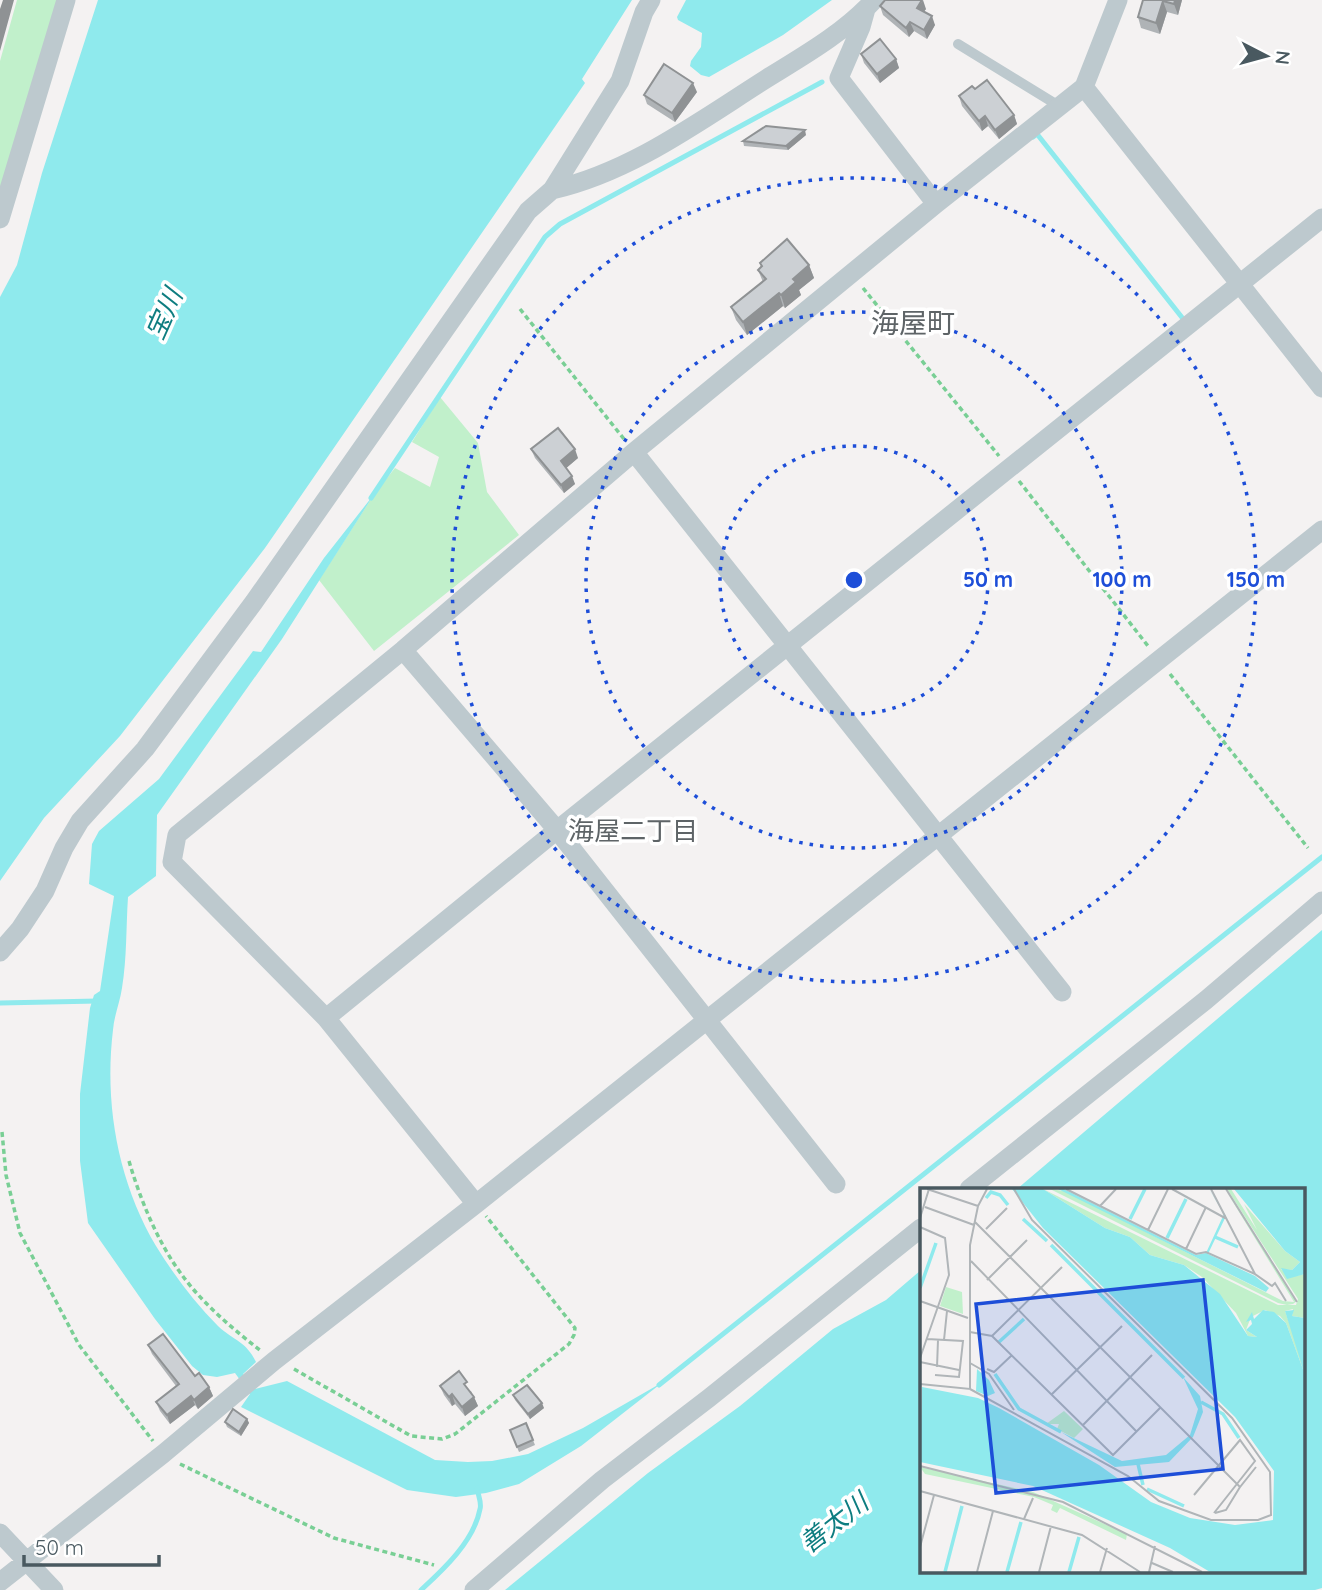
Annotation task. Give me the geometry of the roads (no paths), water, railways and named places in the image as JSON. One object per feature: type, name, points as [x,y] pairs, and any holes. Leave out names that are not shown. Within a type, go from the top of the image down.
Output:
[{"type":"street","points":[[0,219],[66,0]]},
{"type":"street","points":[[0,951],[20,929],[45,891],[64,848],[80,821],[145,749],[254,602],[528,211],[552,190],[620,81],[644,12],[651,0]]},
{"type":"street","points":[[476,1204],[326,1018],[172,862],[177,835],[403,650],[635,452],[936,204],[1084,88],[1118,0]]},
{"type":"street","points":[[552,190],[584,183],[668,142],[826,41],[870,4]]},
{"type":"street","points":[[870,4],[839,78],[936,204]]},
{"type":"street","points":[[1084,88],[1322,388]]},
{"type":"street","points":[[326,1018],[787,645],[1322,218]]},
{"type":"street","points":[[635,452],[1062,992]]},
{"type":"street","points":[[0,1582],[163,1454],[275,1360],[476,1204],[1322,530]]},
{"type":"street","points":[[403,650],[557,830],[836,1184]]},
{"type":"street","points":[[971,1188],[1206,1000],[1322,901]]},
{"type":"street","points":[[474,1590],[602,1480],[920,1229]]},
{"type":"street","points":[[0,1533],[54,1590]]},
{"type":"lane","points":[[958,44],[1059,106]]},
{"type":"water","name":"宝川","points":[[98,0],[632,0],[582,79],[585,83],[265,548],[120,736],[44,818],[0,881],[0,297],[17,265],[42,173]]},
{"type":"water","points":[[686,0],[832,0],[783,35],[709,77],[701,75],[690,66],[701,47],[702,33],[678,20]]},
{"type":"water","points":[[375,493],[282,639],[157,815],[156,876],[128,897],[124,977],[114,1025],[111,1058],[113,1114],[123,1169],[143,1221],[163,1257],[193,1298],[218,1326],[244,1345],[252,1355],[256,1362],[243,1374],[255,1389],[287,1381],[435,1460],[468,1462],[492,1461],[528,1454],[583,1428],[663,1382],[581,1446],[519,1484],[486,1493],[456,1497],[407,1490],[241,1407],[250,1394],[235,1373],[217,1377],[203,1375],[192,1366],[155,1319],[88,1223],[80,1161],[80,1094],[90,1008],[94,995],[100,991],[114,896],[89,884],[92,844],[99,831],[159,779],[253,651],[261,652],[324,558]]},
{"type":"water","name":"善太川","points":[[1322,930],[1322,1588],[505,1590],[648,1473],[740,1406],[833,1329],[886,1300],[920,1271],[920,1572],[1304,1572],[1304,1188],[1018,1188]]},
{"type":"waterway","points":[[371,498],[545,237],[560,224],[822,82]]},
{"type":"waterway","points":[[1033,137],[1037,134],[1184,320]]},
{"type":"waterway","points":[[659,1385],[1322,857]]},
{"type":"waterway","points":[[0,1003],[98,1001]]},
{"type":"waterway","points":[[421,1590],[465,1543],[477,1521],[480,1507],[477,1488]]},
{"type":"district","name":"海屋町","points":[[913,323]]},
{"type":"district","name":"海屋二丁目","points":[[633,831]]}]
